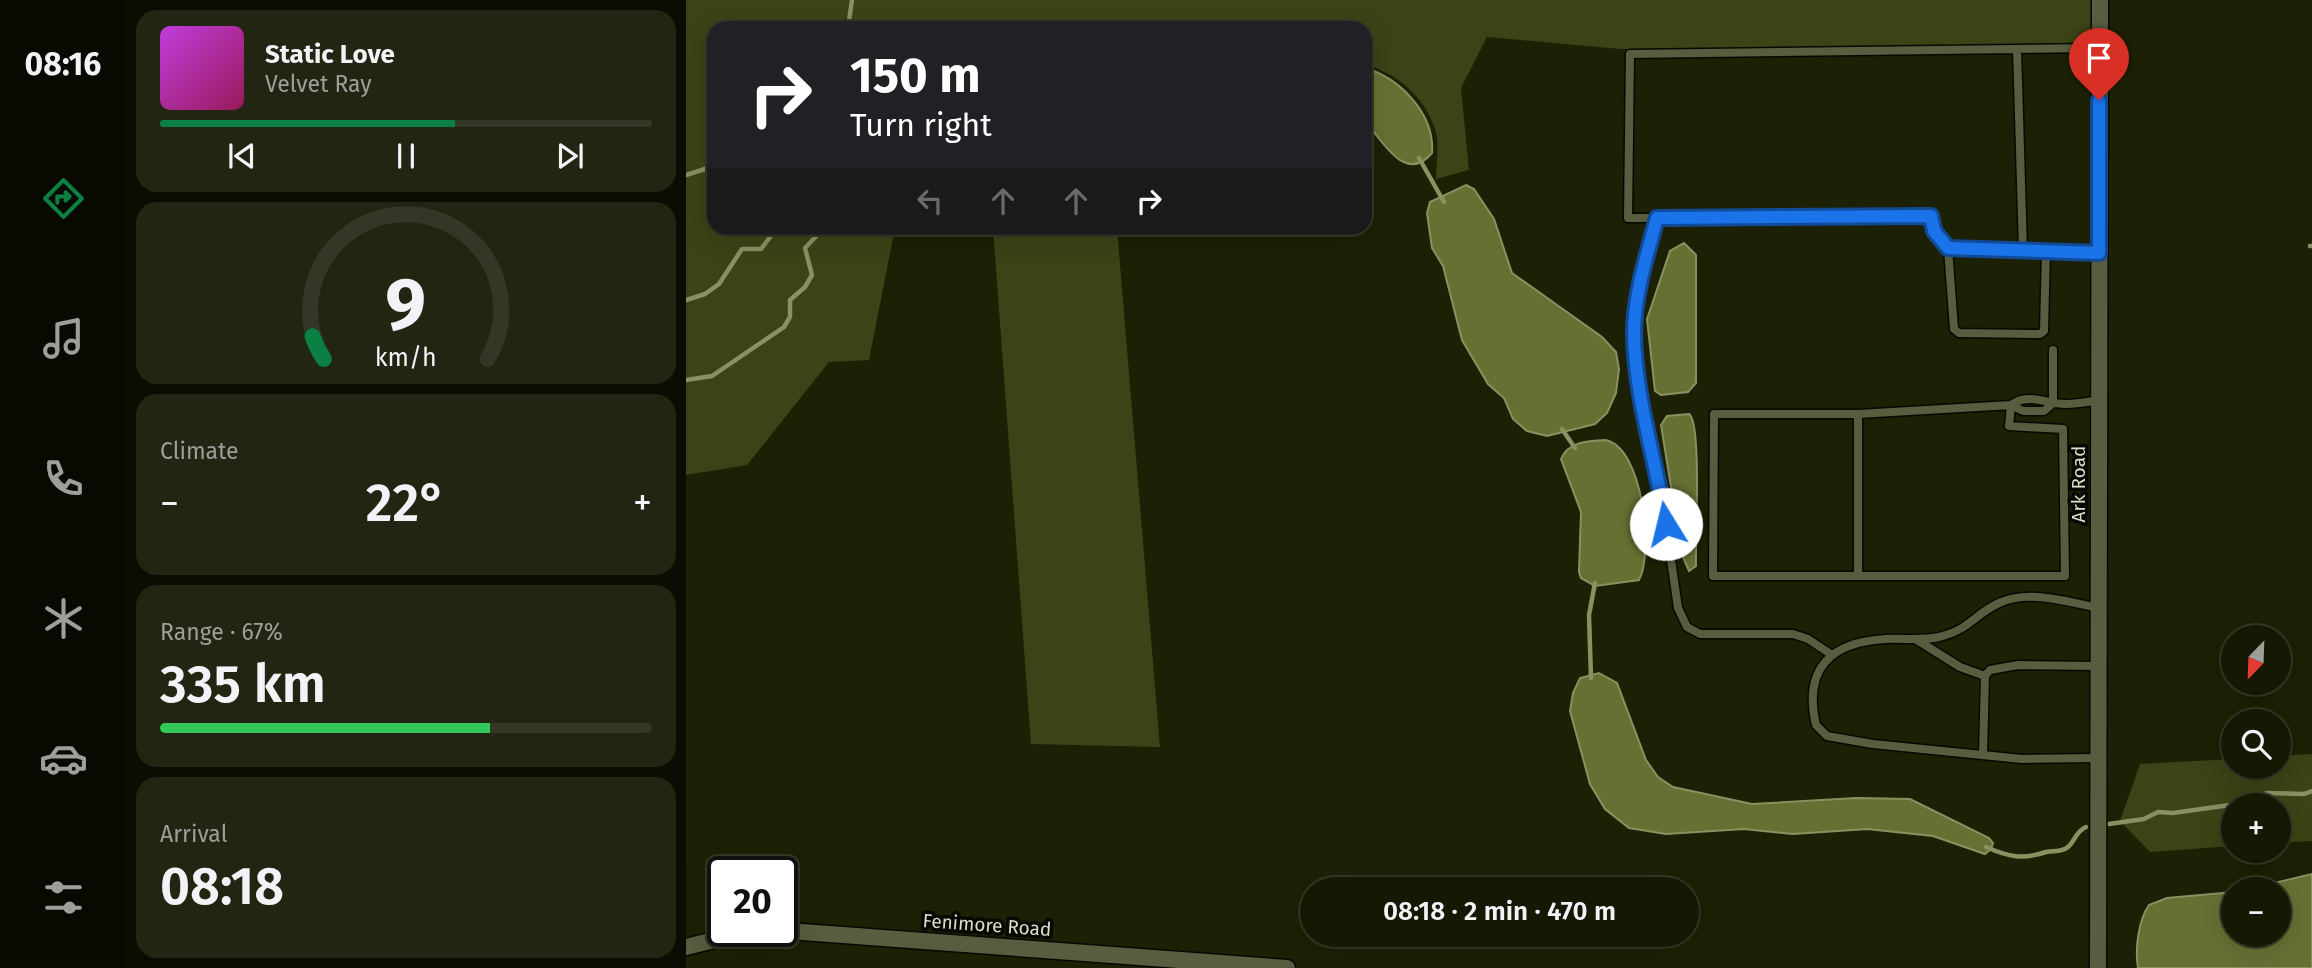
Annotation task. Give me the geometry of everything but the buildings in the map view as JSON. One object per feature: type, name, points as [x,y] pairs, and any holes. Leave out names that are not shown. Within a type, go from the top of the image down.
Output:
[{"type":"street","name":"Ark Road","points":[[2098,968],[2100,0]]},
{"type":"street","name":"Fenimore Road","points":[[686,947],[742,933],[812,932],[1287,968]]},
{"type":"lane","points":[[2046,251],[2044,331],[2040,334],[1959,333],[1954,329],[1948,248],[1934,231],[1931,216],[1628,218],[1630,54],[2100,48]]},
{"type":"lane","points":[[2017,49],[2023,250]]},
{"type":"lane","points":[[1657,218],[1636,306],[1634,334],[1644,409],[1658,470],[1678,608],[1687,627],[1700,634],[1793,634],[1808,639],[1832,655]]},
{"type":"lane","points":[[1948,248],[2099,253]]},
{"type":"lane","points":[[2053,351],[2053,403]]},
{"type":"lane","points":[[2011,405],[2009,426],[2063,429],[2065,576],[1713,576],[1714,414],[1858,414],[2011,405],[2023,411],[2044,411],[2053,403],[2099,400]]},
{"type":"lane","points":[[1858,414],[1858,576]]},
{"type":"lane","points":[[2098,758],[2022,759],[1873,744],[1827,736],[1816,725],[1813,694],[1815,676],[1823,661],[1856,644],[1885,639],[1917,640],[1968,627],[1998,603],[2016,597],[2058,600],[2099,608]]},
{"type":"lane","points":[[1917,640],[1960,667],[1985,676]]},
{"type":"lane","points":[[1983,754],[1985,676],[1990,670],[2018,665],[2099,666]]},
{"type":"shaded area","points":[[686,0],[2100,0],[2100,50],[1621,49],[1487,37],[1461,88],[1469,170],[1436,179],[1435,129],[1424,106],[1408,88],[1372,66],[1372,21],[707,21],[707,235],[894,235],[869,360],[829,362],[747,465],[686,475]]},
{"type":"shaded area","points":[[1372,71],[1391,80],[1413,100],[1428,125],[1432,153],[1422,162],[1413,164],[1403,162],[1372,130]]},
{"type":"shaded area","points":[[1466,185],[1474,189],[1494,219],[1512,273],[1602,337],[1616,352],[1619,369],[1616,393],[1607,413],[1595,424],[1547,436],[1527,431],[1513,419],[1504,398],[1488,384],[1462,340],[1443,266],[1432,248],[1427,213],[1430,202]]},
{"type":"shaded area","points":[[994,235],[1118,235],[1160,747],[1031,744]]},
{"type":"shaded area","points":[[1684,243],[1696,255],[1696,383],[1688,392],[1661,395],[1655,391],[1647,319],[1670,251]]},
{"type":"shaded area","points":[[1689,414],[1695,438],[1697,484],[1696,566],[1689,571],[1682,555],[1661,425],[1667,416]]},
{"type":"shaded area","points":[[1605,440],[1618,447],[1636,480],[1642,502],[1645,548],[1639,580],[1595,586],[1581,578],[1579,572],[1581,512],[1561,459],[1574,445]]},
{"type":"shaded area","points":[[1599,673],[1617,683],[1646,760],[1658,777],[1673,787],[1752,804],[1856,798],[1910,799],[1989,838],[1993,843],[1991,849],[1985,854],[1933,836],[1867,829],[1793,834],[1744,829],[1666,834],[1629,828],[1605,809],[1590,784],[1570,711],[1573,693],[1580,678]]},
{"type":"shaded area","points":[[2312,754],[2312,841],[2291,842],[2291,793],[2221,793],[2221,847],[2150,852],[2120,821],[2140,764],[2221,760],[2221,779],[2291,779],[2291,755]]},
{"type":"shaded area","points":[[2312,874],[2312,968],[2138,968],[2138,935],[2142,919],[2149,905],[2167,898],[2221,893],[2221,947],[2291,947],[2291,879]]},
{"type":"waterway","points":[[849,21],[852,0]]},
{"type":"waterway","points":[[1419,158],[1444,202]]},
{"type":"waterway","points":[[686,175],[707,168]]},
{"type":"waterway","points":[[686,300],[705,294],[719,284],[742,249],[761,249],[772,235]]},
{"type":"waterway","points":[[686,380],[712,376],[784,327],[790,317],[790,300],[805,287],[812,275],[805,248],[817,235]]},
{"type":"waterway","points":[[1562,429],[1575,448]]},
{"type":"waterway","points":[[1591,678],[1589,615],[1595,583]]},
{"type":"waterway","points":[[2109,824],[2144,819],[2158,812],[2173,813],[2237,804],[2267,793],[2304,794],[2312,791]]},
{"type":"waterway","points":[[1986,847],[2016,856],[2060,851],[2068,847],[2086,827]]},
{"type":"route","points":[[1666,524],[1658,470],[1644,409],[1634,334],[1636,306],[1657,218],[1931,216],[1934,231],[1948,248],[2099,253],[2099,100]]}]
